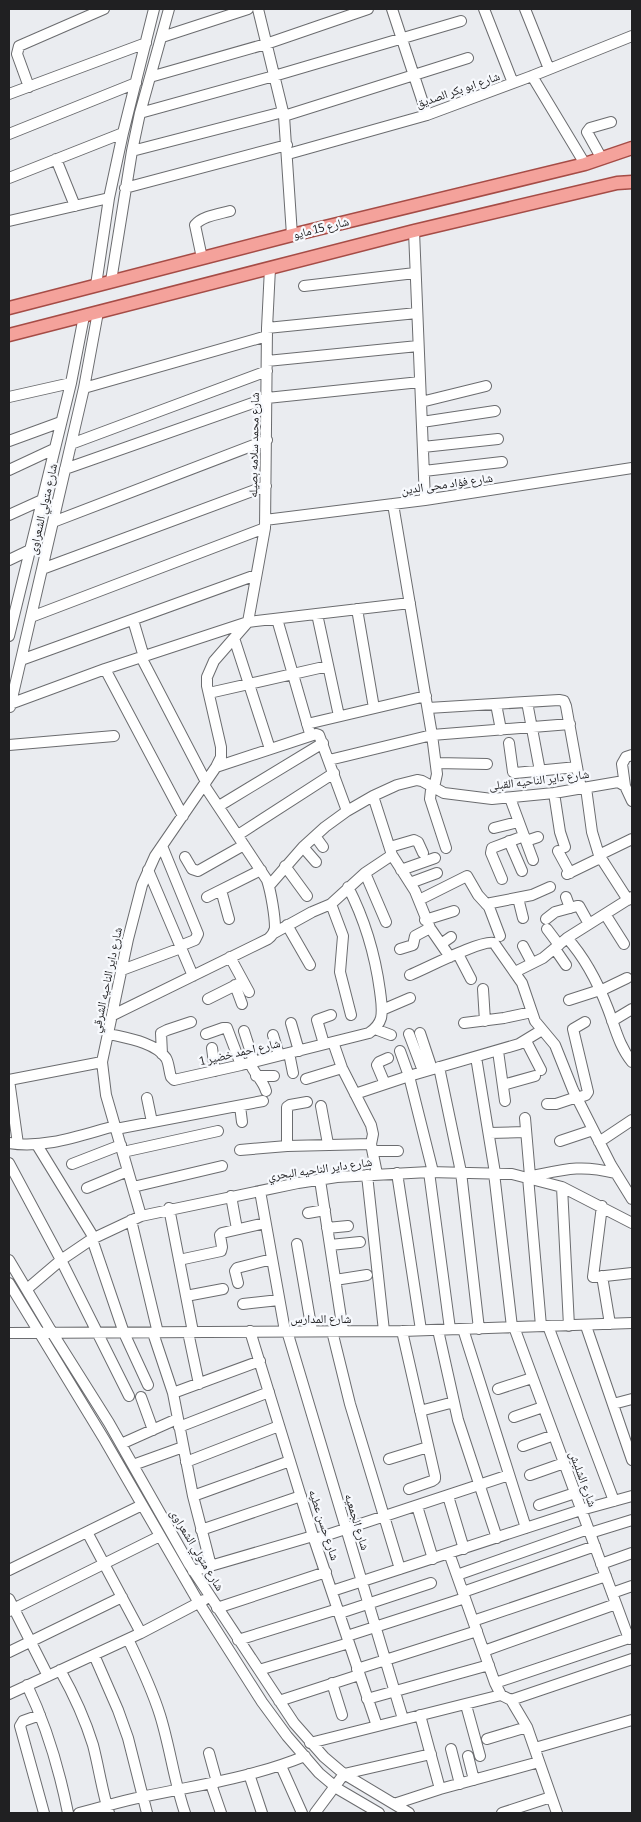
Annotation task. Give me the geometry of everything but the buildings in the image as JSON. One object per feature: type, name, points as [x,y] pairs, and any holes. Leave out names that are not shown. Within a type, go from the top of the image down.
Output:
[{"type":"main road","name":"شارع 15 مايو","points":[[9,308],[292,235],[584,164],[632,148]]},
{"type":"main road","points":[[607,157],[632,155]]},
{"type":"main road","points":[[617,183],[632,177]]},
{"type":"main road","name":"شارع 15 مايو","points":[[9,335],[414,231],[617,183],[632,182]]},
{"type":"street","points":[[28,87],[17,54],[19,46],[104,9]]},
{"type":"street","points":[[96,285],[109,198],[122,133],[154,9]]},
{"type":"street","points":[[111,281],[125,188],[140,113],[169,9]]},
{"type":"street","points":[[162,37],[248,9]]},
{"type":"street","points":[[258,9],[284,114],[292,235]]},
{"type":"street","points":[[150,77],[266,44],[368,9]]},
{"type":"street","points":[[392,9],[428,115]]},
{"type":"street","points":[[484,9],[513,84]]},
{"type":"street","points":[[525,9],[549,69]]},
{"type":"street","points":[[140,113],[402,39],[461,20]]},
{"type":"street","name":"شارع ابو بكر الصديق","points":[[125,188],[428,115],[513,84],[632,36]]},
{"type":"street","points":[[9,94],[146,43]]},
{"type":"street","points":[[132,151],[284,114],[468,58]]},
{"type":"street","points":[[532,76],[584,164]]},
{"type":"street","points":[[9,134],[136,83]]},
{"type":"street","points":[[607,157],[587,132],[590,128],[611,122]]},
{"type":"street","points":[[9,178],[122,133]]},
{"type":"street","points":[[56,159],[75,206]]},
{"type":"street","points":[[9,221],[109,198]]},
{"type":"street","points":[[202,258],[196,223],[230,211]]},
{"type":"street","points":[[414,231],[425,500]]},
{"type":"street","name":"شارع محمد سلامه بصيله","points":[[248,622],[265,524],[267,332],[270,268]]},
{"type":"street","points":[[304,286],[415,273]]},
{"type":"street","name":"شارع متولي الشعراوى","points":[[10,707],[84,388],[98,312]]},
{"type":"street","points":[[84,388],[267,332],[417,313]]},
{"type":"street","name":"شارع متولي الشعراوى","points":[[9,636],[13,605],[30,550],[71,383],[84,316]]},
{"type":"street","points":[[71,444],[267,366],[418,346]]},
{"type":"street","points":[[65,469],[267,398],[420,382]]},
{"type":"street","points":[[9,397],[71,383]]},
{"type":"street","points":[[421,402],[486,386]]},
{"type":"street","points":[[422,422],[495,411]]},
{"type":"street","points":[[9,441],[61,422]]},
{"type":"street","points":[[423,447],[498,439]]},
{"type":"street","points":[[53,522],[266,440]]},
{"type":"street","points":[[9,470],[54,449]]},
{"type":"street","points":[[424,471],[502,462]]},
{"type":"street","name":"شارع فؤاد محى الدين","points":[[31,617],[265,524],[632,468]]},
{"type":"street","points":[[42,569],[266,486]]},
{"type":"street","points":[[9,516],[42,500]]},
{"type":"street","points":[[393,504],[436,763],[437,777],[430,796],[432,809],[446,848]]},
{"type":"street","points":[[9,560],[30,550]]},
{"type":"street","points":[[21,660],[256,575]]},
{"type":"street","points":[[10,707],[105,669],[248,622],[410,603]]},
{"type":"street","points":[[357,609],[374,708]]},
{"type":"street","points":[[317,614],[340,716]]},
{"type":"street","points":[[277,619],[310,736]]},
{"type":"street","points":[[133,620],[143,657],[205,783],[261,870],[269,886],[274,933]]},
{"type":"street","points":[[216,767],[221,752],[207,677],[210,669],[248,622]]},
{"type":"street","points":[[234,638],[270,749]]},
{"type":"street","points":[[209,693],[328,666]]},
{"type":"street","points":[[105,669],[183,816]]},
{"type":"street","points":[[307,724],[426,696]]},
{"type":"street","points":[[428,708],[562,700],[566,706],[577,767],[584,788],[592,832],[600,856],[631,900],[605,914],[567,938],[557,947],[515,972]]},
{"type":"street","points":[[528,702],[540,771]]},
{"type":"street","points":[[496,704],[501,730]]},
{"type":"street","points":[[329,760],[432,735],[570,724]]},
{"type":"street","points":[[216,767],[310,736],[319,735],[348,811]]},
{"type":"street","points":[[9,745],[114,736]]},
{"type":"street","points":[[508,742],[514,772],[577,767]]},
{"type":"street","points":[[219,806],[323,743]]},
{"type":"street","points":[[632,755],[626,757],[623,761],[625,786],[632,801]]},
{"type":"street","points":[[436,763],[487,764]]},
{"type":"street","name":"شارع داير الناحيه الشرقي","points":[[141,1216],[106,1095],[102,1062],[142,885],[148,870],[162,846],[216,767]]},
{"type":"street","points":[[238,835],[334,773]]},
{"type":"street","name":"شارع داير الناحيه القبلى","points":[[269,886],[302,847],[314,836],[348,811],[373,796],[397,785],[417,780],[444,793],[477,798],[510,798],[554,793],[616,782],[625,786]]},
{"type":"street","points":[[554,793],[562,849],[568,873],[632,839]]},
{"type":"street","points":[[373,796],[391,851],[419,900],[428,924],[441,944],[454,956],[471,979]]},
{"type":"street","points":[[510,798],[533,860]]},
{"type":"street","points":[[494,828],[518,822]]},
{"type":"street","points":[[314,836],[323,847]]},
{"type":"street","points":[[502,879],[491,850],[493,847],[509,841],[538,837]]},
{"type":"street","points":[[113,1015],[268,938],[287,925],[331,904],[391,851],[414,840],[418,842],[423,853]]},
{"type":"street","points":[[509,841],[522,871]]},
{"type":"street","points":[[185,857],[192,869],[198,871],[244,845]]},
{"type":"street","points":[[122,970],[180,947],[198,937],[162,846]]},
{"type":"street","points":[[302,847],[316,862]]},
{"type":"street","points":[[401,870],[435,858]]},
{"type":"street","points":[[285,866],[307,896]]},
{"type":"street","points":[[148,870],[192,976]]},
{"type":"street","points":[[207,897],[261,870]]},
{"type":"street","points":[[365,873],[386,922]]},
{"type":"street","points":[[410,883],[436,873]]},
{"type":"street","points":[[419,900],[466,876],[492,912],[500,936]]},
{"type":"street","points":[[486,904],[532,895],[550,887]]},
{"type":"street","points":[[348,888],[360,911],[368,934],[379,982],[382,1010],[379,1023],[375,1029],[391,1035]]},
{"type":"street","points":[[221,890],[228,919]]},
{"type":"street","points":[[566,897],[570,908]]},
{"type":"street","points":[[518,898],[523,918]]},
{"type":"street","points":[[331,904],[342,936],[340,972],[351,1015]]},
{"type":"street","points":[[566,965],[546,924],[555,912],[579,906],[589,924]]},
{"type":"street","points":[[400,949],[413,945],[415,936],[428,924],[454,911]]},
{"type":"street","points":[[605,914],[624,944]]},
{"type":"street","points":[[287,925],[310,965]]},
{"type":"street","points":[[441,944],[451,938]]},
{"type":"street","points":[[567,938],[586,962],[600,990],[619,1041],[632,1062]]},
{"type":"street","points":[[410,976],[473,947],[492,942],[522,983],[532,1012],[542,1030],[555,1045],[577,1098],[615,1173],[632,1199]]},
{"type":"street","points":[[523,946],[532,963]]},
{"type":"street","points":[[230,957],[239,983],[242,1004]]},
{"type":"street","points":[[570,1000],[627,978]]},
{"type":"street","points":[[239,983],[249,992]]},
{"type":"street","points":[[208,999],[239,983]]},
{"type":"street","points":[[483,989],[485,1021]]},
{"type":"street","points":[[382,1010],[410,998]]},
{"type":"street","points":[[612,1021],[632,1009]]},
{"type":"street","points":[[464,1023],[532,1012]]},
{"type":"street","points":[[331,1015],[317,1020],[371,1125],[373,1134],[372,1174],[384,1331]]},
{"type":"street","points":[[162,1054],[161,1033],[191,1022]]},
{"type":"street","points":[[548,1104],[556,1104],[577,1098],[588,1092],[573,1029],[574,1026],[586,1022]]},
{"type":"street","points":[[291,1023],[289,1053],[293,1073]]},
{"type":"street","points":[[102,1062],[9,1080],[13,1144],[37,1145],[116,1127],[240,1106],[265,1096],[262,1082],[248,1064],[228,1030],[225,1028],[206,1034]]},
{"type":"street","name":"شارع احمد خضير 1","points":[[162,1054],[167,1059],[170,1077],[173,1079],[248,1064],[363,1035],[375,1029]]},
{"type":"street","points":[[355,1094],[432,1069],[498,1051],[526,1041],[542,1030]]},
{"type":"street","points":[[244,1031],[248,1064]]},
{"type":"street","points":[[415,1033],[432,1069],[461,1172],[479,1329]]},
{"type":"street","points":[[109,1034],[142,1042],[162,1054]]},
{"type":"street","points":[[273,1035],[289,1053]]},
{"type":"street","points":[[503,1085],[538,1073],[526,1041]]},
{"type":"street","points":[[212,1048],[215,1071]]},
{"type":"street","points":[[400,1051],[409,1076],[431,1172],[450,1330]]},
{"type":"street","points":[[498,1051],[505,1102]]},
{"type":"street","name":"شارع الشليش","points":[[476,1057],[495,1173],[513,1327],[616,1604],[631,1638]]},
{"type":"street","points":[[385,1084],[377,1064],[388,1058]]},
{"type":"street","points":[[306,1079],[342,1068]]},
{"type":"street","points":[[256,1076],[274,1076]]},
{"type":"street","points":[[147,1098],[152,1122]]},
{"type":"street","points":[[287,1146],[287,1107],[307,1102]]},
{"type":"street","points":[[240,1106],[242,1122]]},
{"type":"street","points":[[321,1106],[328,1144]]},
{"type":"street","points":[[525,1118],[529,1177],[545,1326],[614,1502]]},
{"type":"street","points":[[599,1142],[629,1122],[632,1134]]},
{"type":"street","points":[[72,1164],[122,1148],[218,1130]]},
{"type":"street","points":[[560,1141],[593,1130]]},
{"type":"street","points":[[489,1133],[526,1132]]},
{"type":"street","points":[[240,1150],[328,1144],[398,1151]]},
{"type":"street","points":[[37,1145],[93,1238],[124,1333],[148,1385]]},
{"type":"street","points":[[9,1163],[61,1260],[96,1334],[129,1396]]},
{"type":"street","points":[[133,1187],[222,1166]]},
{"type":"street","points":[[529,1177],[564,1169],[584,1168],[615,1173]]},
{"type":"street","points":[[87,1188],[128,1171]]},
{"type":"street","name":"شارع داير الناحيه البحري","points":[[27,1289],[61,1260],[93,1238],[141,1216],[169,1208],[231,1196],[320,1180],[372,1174],[461,1172],[529,1177],[562,1187],[632,1223]]},
{"type":"street","points":[[397,1173],[421,1330]]},
{"type":"street","points":[[320,1180],[336,1280],[338,1331],[350,1404],[400,1569]]},
{"type":"street","points":[[562,1187],[569,1326]]},
{"type":"street","name":"شارع الجمعيه","points":[[260,1191],[286,1331],[403,1719]]},
{"type":"street","points":[[231,1196],[237,1229]]},
{"type":"street","points":[[602,1206],[594,1277],[610,1324]]},
{"type":"street","points":[[169,1208],[186,1296],[199,1384]]},
{"type":"street","points":[[308,1213],[325,1210]]},
{"type":"street","points":[[131,1220],[156,1333],[173,1393],[192,1496],[212,1566]]},
{"type":"street","points":[[179,1260],[221,1251],[220,1235],[222,1232],[265,1223]]},
{"type":"street","points":[[327,1228],[348,1226]]},
{"type":"street","points":[[330,1245],[360,1242]]},
{"type":"street","points":[[297,1244],[312,1331]]},
{"type":"street","points":[[238,1283],[235,1271],[237,1268],[272,1259]]},
{"type":"street","name":"شارع متولي الشعراوى","points":[[9,1260],[121,1444],[193,1571],[279,1701],[310,1743],[344,1774],[409,1813]]},
{"type":"street","points":[[594,1277],[632,1273]]},
{"type":"street","points":[[336,1280],[367,1275]]},
{"type":"street","name":"شارع متولي الشعراوى","points":[[9,1284],[13,1299],[41,1334],[199,1603],[262,1702],[304,1756],[320,1773],[335,1787],[380,1813]]},
{"type":"street","points":[[186,1296],[223,1289]]},
{"type":"street","points":[[243,1304],[279,1300]]},
{"type":"street","name":"شارع المدارس","points":[[9,1333],[402,1331],[632,1323]]},
{"type":"street","points":[[586,1326],[613,1404],[627,1431],[632,1460]]},
{"type":"street","points":[[462,1329],[526,1528]]},
{"type":"street","points":[[438,1330],[454,1402],[497,1538]]},
{"type":"street","name":"شارع حسن عطيه","points":[[250,1331],[314,1537],[377,1726]]},
{"type":"street","points":[[402,1331],[434,1479],[409,1489]]},
{"type":"street","points":[[173,1393],[260,1361]]},
{"type":"street","points":[[498,1389],[532,1378]]},
{"type":"street","points":[[121,1444],[153,1430],[269,1392]]},
{"type":"street","points":[[141,1397],[153,1430]]},
{"type":"street","points":[[613,1404],[632,1399]]},
{"type":"street","points":[[420,1411],[454,1402]]},
{"type":"street","points":[[514,1418],[543,1407]]},
{"type":"street","points":[[186,1462],[280,1426]]},
{"type":"street","points":[[523,1446],[554,1435]]},
{"type":"street","points":[[133,1465],[183,1447]]},
{"type":"street","points":[[389,1459],[428,1447]]},
{"type":"street","points":[[192,1496],[290,1460]]},
{"type":"street","points":[[530,1475],[564,1463]]},
{"type":"street","points":[[193,1571],[346,1529],[509,1475]]},
{"type":"street","points":[[539,1506],[575,1492]]},
{"type":"street","points":[[201,1530],[301,1496]]},
{"type":"street","points":[[448,1496],[464,1548]]},
{"type":"street","points":[[332,1591],[581,1510],[632,1496]]},
{"type":"street","points":[[9,1570],[142,1505]]},
{"type":"street","points":[[417,1506],[433,1559]]},
{"type":"street","points":[[457,1575],[589,1531],[632,1520]]},
{"type":"street","points":[[87,1532],[141,1633]]},
{"type":"street","points":[[11,1609],[160,1536]]},
{"type":"street","points":[[258,1670],[348,1639],[595,1546]]},
{"type":"street","points":[[449,1553],[495,1683],[501,1695],[511,1700],[527,1727],[557,1813]]},
{"type":"street","points":[[601,1564],[632,1554]]},
{"type":"street","points":[[217,1608],[326,1572]]},
{"type":"street","points":[[473,1621],[606,1576]]},
{"type":"street","points":[[238,1640],[369,1604],[431,1583]]},
{"type":"street","points":[[612,1593],[632,1586]]},
{"type":"street","points":[[9,1652],[122,1597]]},
{"type":"street","points":[[9,1694],[141,1633],[210,1597]]},
{"type":"street","points":[[9,1598],[11,1609],[48,1676]]},
{"type":"street","points":[[484,1651],[616,1604]]},
{"type":"street","points":[[279,1701],[332,1683],[385,1660],[477,1631]]},
{"type":"street","points":[[495,1683],[631,1638]]},
{"type":"street","points":[[128,1639],[145,1675],[159,1713],[184,1813]]},
{"type":"street","points":[[94,1655],[118,1710],[134,1760],[147,1813]]},
{"type":"street","points":[[511,1700],[632,1659]]},
{"type":"street","points":[[368,1699],[489,1664]]},
{"type":"street","points":[[60,1670],[85,1720],[108,1810]]},
{"type":"street","points":[[332,1683],[342,1715]]},
{"type":"street","points":[[27,1685],[55,1756],[68,1813]]},
{"type":"street","points":[[310,1743],[501,1695]]},
{"type":"street","points":[[466,1705],[480,1756]]},
{"type":"street","points":[[40,1715],[23,1721],[20,1726],[44,1813]]},
{"type":"street","points":[[420,1715],[440,1789]]},
{"type":"street","points":[[535,1748],[632,1720]]},
{"type":"street","points":[[487,1739],[527,1727]]},
{"type":"street","points":[[450,1749],[460,1784]]},
{"type":"street","points":[[209,1753],[221,1813]]},
{"type":"street","points":[[315,1813],[344,1774],[431,1754]]},
{"type":"street","points":[[79,1813],[108,1810],[142,1797],[214,1783],[281,1766],[304,1756]]},
{"type":"street","points":[[468,1756],[474,1780]]},
{"type":"street","points":[[394,1804],[440,1789],[540,1762]]},
{"type":"street","points":[[281,1766],[302,1813]]},
{"type":"street","points":[[249,1774],[262,1813]]},
{"type":"street","points":[[508,1812],[551,1797]]}]
